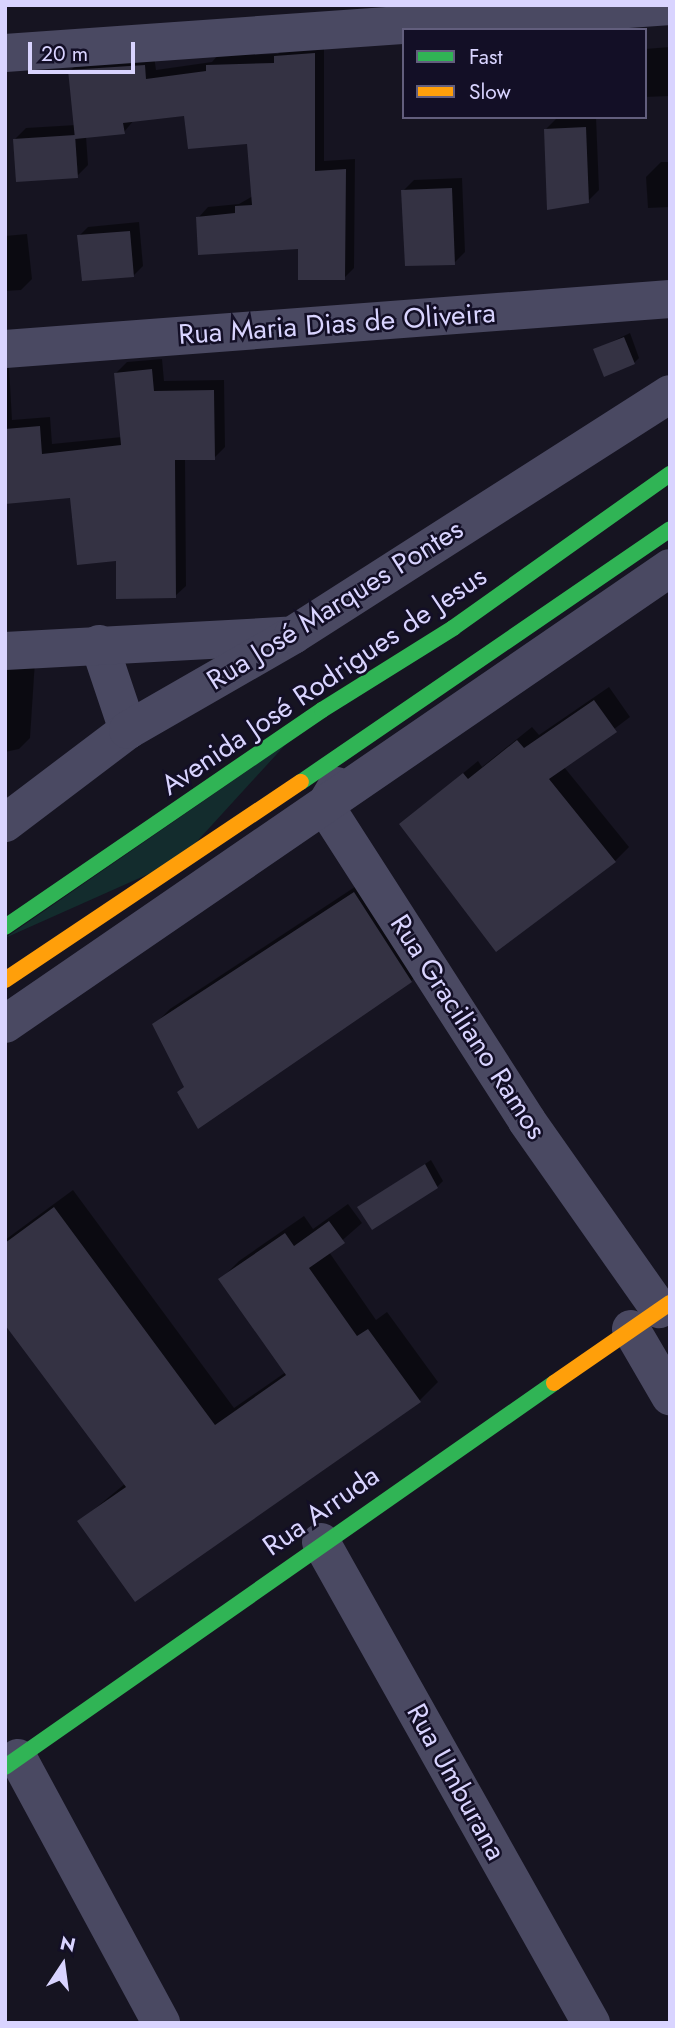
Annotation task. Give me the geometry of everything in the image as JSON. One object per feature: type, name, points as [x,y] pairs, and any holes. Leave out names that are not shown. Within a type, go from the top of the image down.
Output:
[{"type":"main road","name":"Avenida José Rodrigues de Jesus","points":[[5,927],[322,710],[453,628],[670,474]]},
{"type":"main road","points":[[5,980],[365,739],[670,529]]},
{"type":"main road","name":"Rua Arruda","points":[[12,1763],[321,1542],[653,1313]]},
{"type":"street","points":[[5,53],[670,6]]},
{"type":"street","name":"Rua Maria Dias de Oliveira","points":[[5,349],[670,299]]},
{"type":"street","name":"Rua José Marques Pontes","points":[[5,823],[128,730],[293,635],[670,394]]},
{"type":"street","points":[[5,1024],[670,568]]},
{"type":"street","points":[[5,650],[293,635]]},
{"type":"street","points":[[99,644],[128,730]]},
{"type":"street","points":[[325,806],[365,739]]},
{"type":"street","name":"Rua Graciliano Ramos","points":[[325,806],[653,1313],[670,1396]]},
{"type":"street","name":"Rua Umburana","points":[[321,1542],[591,2023]]},
{"type":"street","points":[[12,1763],[161,2023]]},
{"type":"green space","points":[[286,744],[180,860],[5,938]]},
{"type":"building","points":[[315,53],[315,171],[346,169],[345,280],[298,280],[298,249],[198,255],[196,217],[235,213],[235,206],[252,205],[247,144],[188,149],[184,116],[123,123],[125,134],[75,139],[68,70],[145,65],[146,79],[206,71],[206,65],[274,63],[274,56]]},
{"type":"building","points":[[586,127],[589,203],[547,210],[544,129]]},
{"type":"building","points":[[75,135],[78,178],[16,182],[13,139]]},
{"type":"building","points":[[452,188],[455,265],[405,266],[401,190]]},
{"type":"building","points":[[130,231],[134,277],[82,281],[77,235]]},
{"type":"building","points":[[624,337],[635,364],[604,377],[593,349]]},
{"type":"building","points":[[152,369],[154,391],[214,390],[215,460],[175,460],[176,598],[116,599],[116,561],[77,565],[70,498],[5,504],[5,429],[40,426],[42,454],[121,445],[114,373]]},
{"type":"building","points":[[594,700],[617,732],[549,779],[616,862],[496,952],[399,824],[463,773],[468,779],[517,740],[524,748]]},
{"type":"building","points":[[354,892],[412,982],[198,1129],[177,1092],[184,1087],[152,1024]]},
{"type":"building","points":[[425,1164],[438,1188],[372,1230],[357,1207]]},
{"type":"building","points":[[54,1207],[215,1425],[286,1375],[218,1279],[285,1233],[294,1246],[329,1221],[345,1243],[309,1268],[357,1336],[368,1329],[421,1402],[135,1602],[77,1521],[126,1487],[5,1325],[5,1243]]},
{"type":"traffic: fast","points":[[5,927],[322,710],[453,628],[670,474]]},
{"type":"traffic: fast","points":[[301,782],[670,529]]},
{"type":"traffic: fast","points":[[5,1767],[554,1383]]},
{"type":"traffic: slow","points":[[5,980],[301,782]]},
{"type":"traffic: slow","points":[[554,1383],[670,1303]]}]
